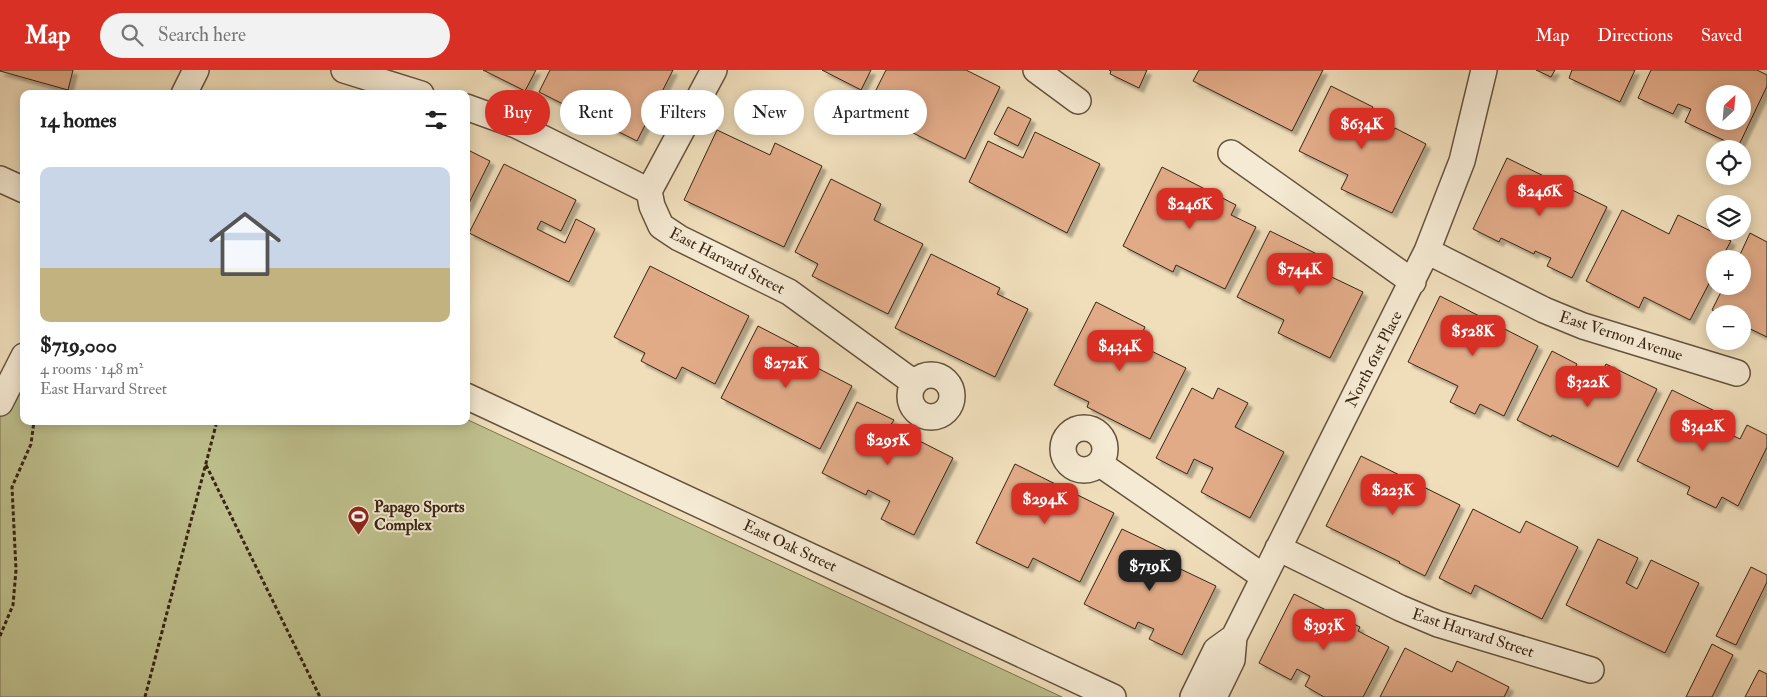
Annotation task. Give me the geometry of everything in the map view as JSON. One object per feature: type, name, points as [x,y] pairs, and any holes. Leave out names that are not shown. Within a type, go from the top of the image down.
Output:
[{"type":"street","points":[[186,90],[196,70]]},
{"type":"street","points":[[344,70],[409,90]]},
{"type":"street","points":[[470,109],[516,125],[649,191],[714,70]]},
{"type":"street","points":[[1036,70],[1078,101]]},
{"type":"street","name":"North 61st Place","points":[[1214,697],[1232,660],[1234,637],[1427,251],[1462,161],[1484,70]]},
{"type":"street","points":[[1231,153],[1413,282]]},
{"type":"street","points":[[0,179],[20,188]]},
{"type":"street","name":"East Harvard Street","points":[[649,191],[652,206],[661,226],[679,238],[789,292],[913,382]]},
{"type":"street","name":"East Vernon Avenue","points":[[1427,251],[1544,310],[1583,326],[1737,373]]},
{"type":"street","points":[[0,403],[20,364]]},
{"type":"street","name":"East Oak Street","points":[[470,398],[1113,697]]},
{"type":"street","points":[[1100,464],[1264,577]]},
{"type":"street","name":"East Harvard Street","points":[[1278,548],[1400,608],[1438,624],[1591,670]]},
{"type":"street","name":"North 61st Place","points":[[1193,697],[1216,650],[1234,637]]},
{"type":"path","points":[[0,636],[13,604],[16,570],[12,487],[31,444],[33,425]]},
{"type":"path","points":[[145,697],[216,425]]},
{"type":"path","points":[[206,464],[320,697]]},
{"type":"green space","name":"Papago Sports Complex","points":[[20,371],[20,425],[470,425],[470,421],[1062,697],[0,697],[0,411]]},
{"type":"building","points":[[0,70],[73,70],[68,90]]},
{"type":"building","points":[[483,70],[536,70],[526,90]]},
{"type":"building","points":[[550,70],[673,70],[663,90],[641,90],[641,133],[637,141],[625,135],[631,135],[631,90],[560,90],[560,102],[550,98],[550,90],[540,90]]},
{"type":"building","points":[[822,70],[871,70],[861,90]]},
{"type":"building","points":[[886,70],[966,70],[1000,87],[965,159],[917,135],[927,135],[927,90],[876,90]]},
{"type":"building","points":[[1109,70],[1147,70],[1139,88],[1110,74],[1111,71]]},
{"type":"building","points":[[1199,70],[1323,70],[1292,131],[1193,81]]},
{"type":"building","points":[[1536,70],[1555,70],[1551,77]]},
{"type":"building","points":[[1572,70],[1635,70],[1620,102],[1569,78]]},
{"type":"building","points":[[1651,70],[1757,70],[1767,75],[1767,86],[1751,120],[1751,85],[1706,85],[1706,130],[1746,130],[1741,140],[1723,140],[1685,122],[1691,109],[1678,104],[1673,114],[1638,98]]},
{"type":"building","points":[[1331,86],[1373,107],[1364,124],[1390,137],[1395,128],[1426,144],[1392,213],[1341,189],[1348,175],[1299,151]]},
{"type":"building","points":[[1008,107],[1031,119],[1018,146],[994,134]]},
{"type":"building","points":[[1035,132],[1100,164],[1067,233],[969,182],[988,141],[1023,158]]},
{"type":"building","points":[[724,133],[770,155],[775,143],[822,166],[784,247],[684,200],[715,135],[724,135]]},
{"type":"building","points":[[470,151],[490,161],[470,201]]},
{"type":"building","points":[[1507,158],[1607,207],[1572,278],[1547,266],[1551,258],[1535,251],[1534,254],[1501,238],[1499,242],[1473,229]]},
{"type":"building","points":[[504,164],[576,200],[561,231],[541,221],[537,229],[565,243],[576,219],[595,229],[569,282],[470,233]]},
{"type":"building","points":[[1162,167],[1236,205],[1231,215],[1256,227],[1225,289],[1176,265],[1173,272],[1123,246]]},
{"type":"building","points":[[831,179],[881,204],[874,220],[923,244],[888,314],[812,276],[818,264],[795,252]]},
{"type":"building","points":[[1622,210],[1669,234],[1678,215],[1706,229],[1706,240],[1731,241],[1726,250],[1706,250],[1706,289],[1690,320],[1644,297],[1639,308],[1586,281]]},
{"type":"building","points":[[1270,231],[1323,257],[1317,270],[1363,292],[1330,358],[1278,333],[1284,320],[1237,297]]},
{"type":"building","points":[[1751,234],[1767,242],[1767,337],[1751,329],[1751,305],[1714,305],[1720,295],[1751,295],[1751,250],[1742,250],[1747,240],[1751,240]]},
{"type":"building","points":[[931,254],[1000,288],[997,294],[1028,309],[995,377],[895,328]]},
{"type":"building","points":[[650,266],[749,316],[715,384],[682,367],[676,379],[641,361],[645,353],[614,337]]},
{"type":"building","points":[[1440,296],[1538,346],[1504,416],[1480,404],[1475,414],[1450,402],[1458,386],[1408,362]]},
{"type":"building","points":[[1096,302],[1145,327],[1137,344],[1186,368],[1150,439],[1087,407],[1089,402],[1054,385]]},
{"type":"building","points":[[758,326],[808,352],[804,361],[852,386],[820,449],[721,398]]},
{"type":"building","points":[[1552,351],[1577,364],[1569,379],[1579,384],[1586,371],[1599,377],[1606,364],[1657,389],[1618,467],[1517,420]]},
{"type":"building","points":[[1192,388],[1213,399],[1218,388],[1248,403],[1235,427],[1284,452],[1250,518],[1201,492],[1213,468],[1194,459],[1187,474],[1156,458]]},
{"type":"building","points":[[1672,390],[1723,415],[1716,428],[1740,439],[1747,425],[1767,435],[1767,447],[1738,506],[1722,497],[1716,508],[1687,494],[1690,487],[1637,461]]},
{"type":"building","points":[[857,402],[894,420],[890,426],[953,458],[914,535],[881,519],[890,501],[868,490],[866,495],[822,473]]},
{"type":"building","points":[[1361,456],[1460,505],[1425,576],[1326,526]]},
{"type":"building","points":[[1015,464],[1114,513],[1080,582],[1033,558],[1028,568],[976,543]]},
{"type":"building","points":[[1473,509],[1520,533],[1526,521],[1578,547],[1542,619],[1475,585],[1471,594],[1439,578]]},
{"type":"building","points":[[1122,529],[1174,554],[1170,564],[1216,586],[1182,655],[1149,639],[1154,629],[1138,622],[1135,629],[1084,604]]},
{"type":"building","points":[[1598,539],[1638,558],[1626,583],[1637,589],[1651,560],[1699,583],[1665,653],[1566,605]]},
{"type":"building","points":[[1751,567],[1767,575],[1767,582],[1736,645],[1716,636]]},
{"type":"building","points":[[1294,594],[1360,627],[1358,631],[1389,647],[1363,697],[1324,697],[1305,686],[1310,676],[1297,669],[1291,680],[1259,663]]},
{"type":"building","points":[[1712,644],[1733,655],[1712,697],[1686,697]]},
{"type":"building","points":[[1405,648],[1452,672],[1457,661],[1509,687],[1504,697],[1380,697]]},
{"type":"building","points":[[1759,670],[1767,674],[1767,697],[1745,697]]},
{"type":"place","name":"Papago Sports Complex","points":[[358,535]]}]
